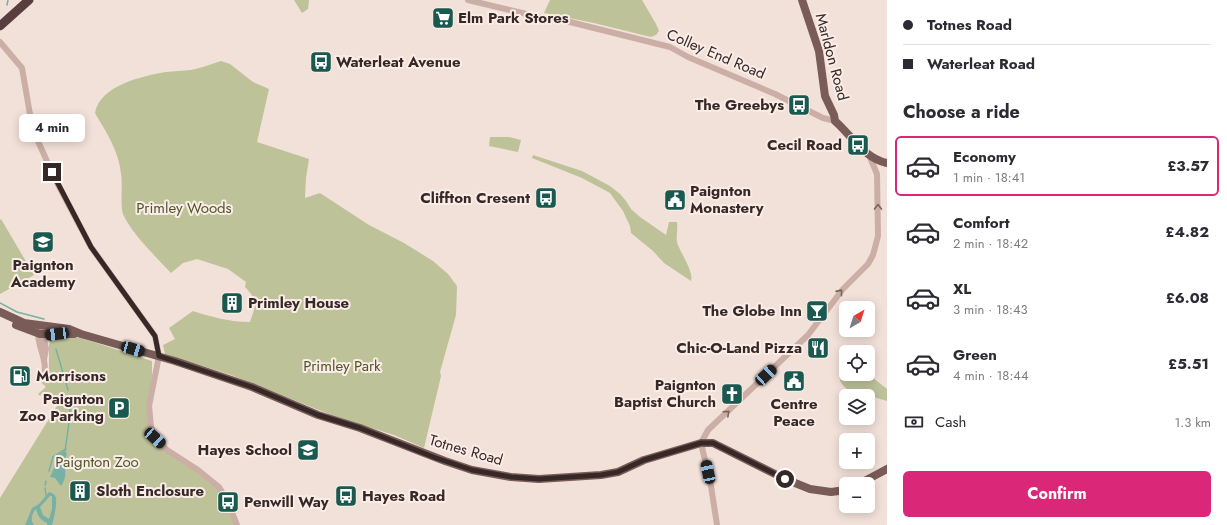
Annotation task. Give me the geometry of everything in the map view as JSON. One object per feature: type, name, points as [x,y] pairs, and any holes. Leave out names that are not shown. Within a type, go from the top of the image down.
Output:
[{"type":"highway","points":[[0,26],[29,0]]},
{"type":"main road","name":"Marldon Road","points":[[802,0],[819,51],[826,96],[835,121]]},
{"type":"main road","name":"Colley End Road","points":[[835,121],[869,155],[877,160],[887,163]]},
{"type":"main road","name":"Totnes Road","points":[[0,314],[41,330],[69,329],[81,334],[159,356],[252,387],[318,415],[360,428],[440,460],[472,470],[511,477],[539,479],[601,475],[618,472],[644,460],[701,443],[713,443],[785,479],[810,489],[831,492],[839,491]]},
{"type":"main road","points":[[872,477],[887,469]]},
{"type":"street","name":"Colley End Road","points":[[468,0],[539,17],[576,23],[670,47],[688,57],[775,94],[823,118],[835,121]]},
{"type":"street","points":[[0,42],[22,68],[31,120],[37,139],[55,179],[91,247],[155,336],[159,356],[149,406],[150,419],[155,438],[167,450],[198,470],[219,487],[228,502],[237,525]]},
{"type":"street","points":[[717,525],[711,486],[701,443],[708,430],[808,335],[843,288],[868,264],[873,255],[878,236],[877,174],[869,155]]},
{"type":"street","points":[[877,174],[887,163]]},
{"type":"street","points":[[41,330],[46,349],[44,359],[46,370],[44,378]]},
{"type":"green space","points":[[294,0],[309,0],[308,9],[302,13]]},
{"type":"green space","points":[[550,0],[642,0],[659,31],[656,35],[651,37],[544,13]]},
{"type":"green space","name":"Primley Woods","points":[[221,61],[230,64],[253,82],[269,89],[257,142],[309,159],[305,198],[320,193],[369,225],[404,243],[433,261],[448,274],[457,286],[456,315],[440,372],[441,376],[424,448],[394,435],[334,416],[231,375],[165,354],[163,345],[175,339],[169,328],[193,311],[221,319],[250,322],[255,307],[253,296],[245,287],[246,282],[228,269],[197,259],[183,263],[171,273],[145,245],[132,229],[123,214],[122,178],[118,157],[108,135],[95,113],[99,103],[105,95],[135,79],[166,72],[191,70]]},
{"type":"green space","points":[[490,137],[509,137],[521,140],[518,152],[489,146]]},
{"type":"green space","points":[[533,155],[582,171],[610,186],[620,194],[631,209],[640,217],[666,235],[669,222],[677,222],[677,242],[689,267],[691,281],[664,263],[653,251],[631,233],[630,226],[623,211],[610,193],[582,178],[532,158]]},
{"type":"green space","points":[[1,219],[34,275],[0,294],[0,220]]},
{"type":"green space","name":"Paignton Zoo","points":[[57,335],[81,338],[152,361],[149,406],[155,438],[219,487],[237,525],[0,525],[0,498],[57,406],[54,403],[56,399],[42,393],[40,396],[38,394],[46,387],[40,381],[49,373],[49,345],[51,338]]},
{"type":"green space","points":[[875,380],[887,389],[887,401],[875,397],[875,389],[847,389],[840,381],[875,381]]},
{"type":"water","points":[[65,451],[67,454],[65,459],[65,478],[61,486],[55,478],[50,477],[59,455]]},
{"type":"water","points":[[49,492],[55,496],[56,504],[52,525],[47,525],[47,523],[41,519],[36,509],[33,512],[32,517],[34,525],[25,525],[32,508],[39,504]],"holes":[[[50,496],[52,496],[52,509],[49,519],[43,515],[40,507]]]},
{"type":"waterway","points":[[7,5],[8,0]]},
{"type":"waterway","points":[[0,303],[17,312],[44,319]]},
{"type":"waterway","points":[[56,349],[68,390]]},
{"type":"waterway","points":[[65,451],[70,416],[70,401]]},
{"type":"waterway","points":[[49,471],[53,457],[66,449]]},
{"type":"waterway","points":[[45,485],[46,481]]},
{"type":"waterway","points":[[45,488],[46,495]]},
{"type":"place","name":"Elm Park Stores","points":[[443,18]]},
{"type":"place","name":"Waterleat Avenue","points":[[321,62]]},
{"type":"place","name":"The Greebys","points":[[799,105]]},
{"type":"place","name":"Cecil Road","points":[[858,145]]},
{"type":"place","name":"Cliffton Cresent","points":[[546,198]]},
{"type":"place","name":"Paignton Monastery","points":[[675,200]]},
{"type":"place","name":"Paignton Academy","points":[[43,242]]},
{"type":"place","name":"Primley House","points":[[232,303]]},
{"type":"place","name":"The Globe Inn","points":[[817,311]]},
{"type":"place","name":"Chic-O-Land Pizza","points":[[818,348]]},
{"type":"place","name":"Morrisons","points":[[20,376]]},
{"type":"place","name":"Centre Peace","points":[[794,381]]},
{"type":"place","name":"Paignton Baptist Church","points":[[732,394]]},
{"type":"place","name":"Paignton Zoo Parking","points":[[119,408]]},
{"type":"place","name":"Hayes School","points":[[308,450]]},
{"type":"place","name":"Sloth Enclosure","points":[[80,491]]},
{"type":"place","name":"Hayes Road","points":[[346,496]]},
{"type":"place","name":"Penwill Way","points":[[228,502]]},
{"type":"route","points":[[52,172],[91,247],[120,290],[141,315],[155,336],[159,356],[252,387],[318,415],[360,428],[436,458],[472,470],[487,473],[532,479],[601,475],[618,472],[644,460],[701,443],[713,443],[785,479]]},
{"type":"park label","name":"Primley Park","points":[[342,366]]}]
